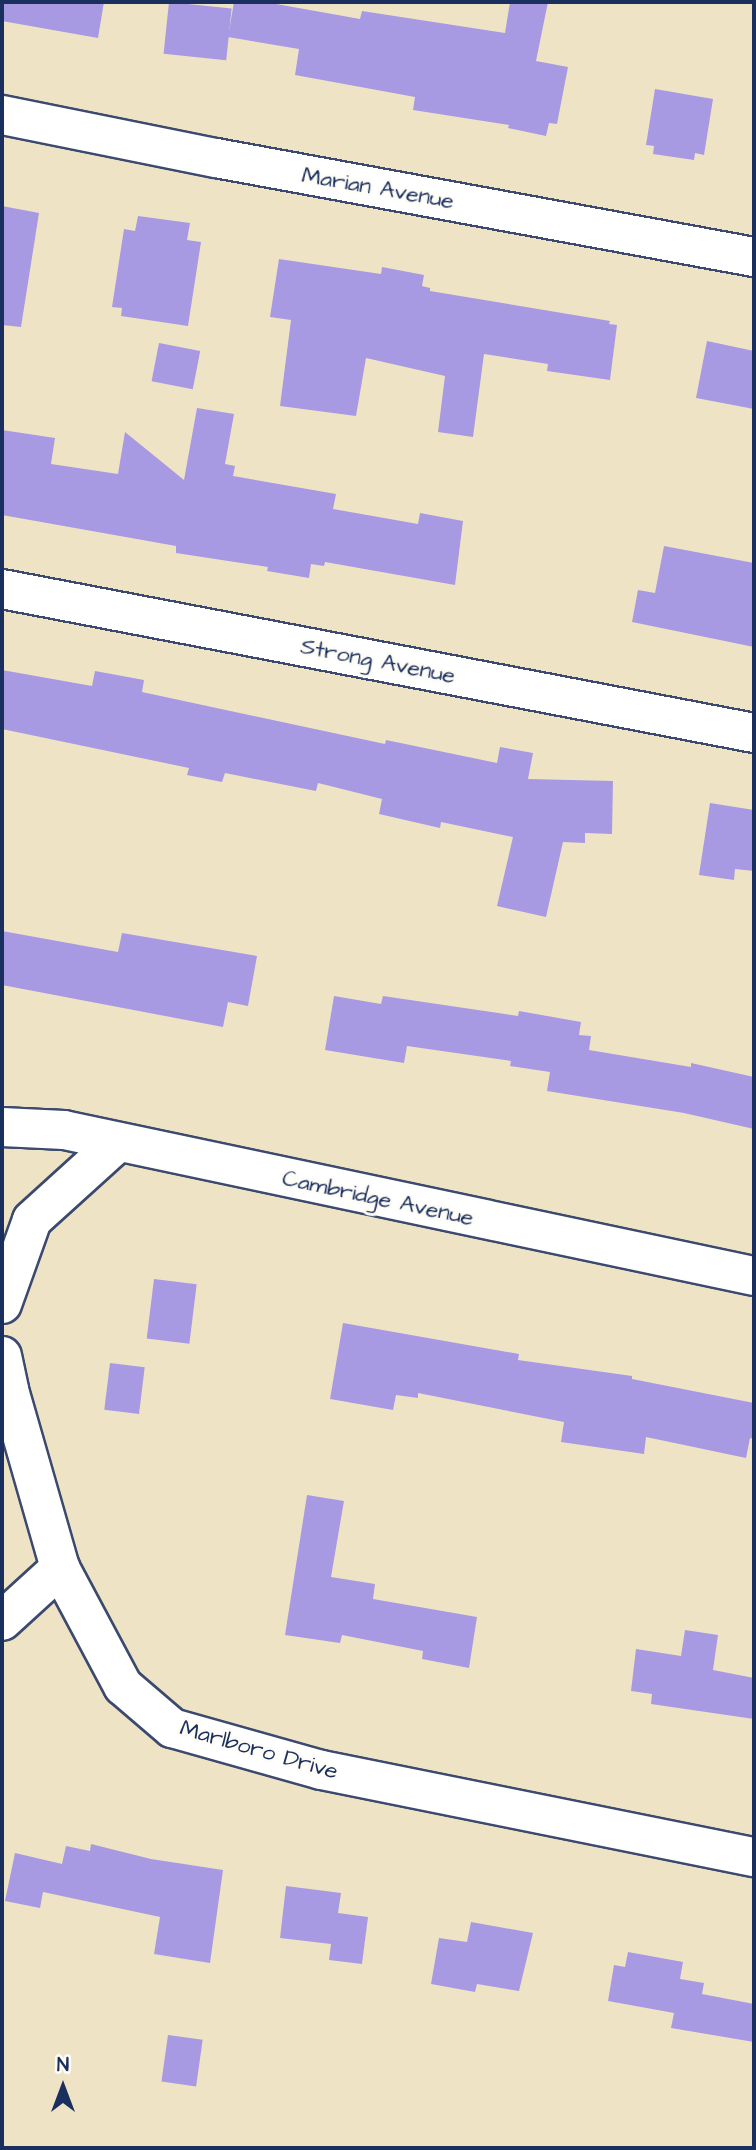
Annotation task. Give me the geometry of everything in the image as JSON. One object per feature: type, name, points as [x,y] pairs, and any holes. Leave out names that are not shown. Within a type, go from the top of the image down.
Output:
[{"type":"street","name":"Marian Avenue","points":[[2,115],[216,158],[754,257]]},
{"type":"street","name":"Strong Avenue","points":[[2,589],[754,733]]},
{"type":"street","name":"Cambridge Avenue","points":[[2,1127],[64,1130],[754,1276]]},
{"type":"street","points":[[2,1304],[32,1220],[118,1142]]},
{"type":"street","name":"Marlboro Drive","points":[[2,1356],[9,1391],[60,1568],[123,1686],[173,1728],[320,1770],[754,1857]]},
{"type":"street","points":[[2,1621],[60,1568]]},
{"type":"building","points":[[2,2],[104,2],[98,38],[2,21]]},
{"type":"building","points":[[169,2],[232,9],[226,60],[164,54]]},
{"type":"building","points":[[234,2],[265,2],[360,19],[362,11],[505,33],[510,2],[548,2],[536,61],[568,67],[557,124],[549,123],[546,136],[508,128],[509,125],[413,110],[415,97],[295,75],[299,49],[228,37]]},
{"type":"building","points":[[655,89],[713,99],[704,155],[695,153],[694,160],[653,154],[654,146],[646,145]]},
{"type":"building","points":[[2,206],[39,213],[21,327],[2,325]]},
{"type":"building","points":[[138,216],[190,223],[187,240],[201,242],[188,326],[121,316],[122,308],[112,307],[124,229],[135,231]]},
{"type":"building","points":[[279,259],[381,274],[382,267],[424,275],[422,286],[430,288],[430,291],[610,321],[609,324],[617,325],[610,380],[547,371],[548,364],[484,354],[473,437],[438,432],[445,376],[366,358],[356,416],[280,406],[291,320],[270,317]]},
{"type":"building","points":[[707,341],[754,351],[754,409],[696,398]]},
{"type":"building","points":[[159,343],[200,351],[193,389],[152,381]]},
{"type":"building","points":[[197,408],[234,414],[225,464],[235,466],[233,476],[336,494],[333,509],[418,524],[420,513],[463,521],[455,585],[325,562],[324,566],[311,564],[309,578],[267,571],[268,567],[176,553],[176,546],[2,515],[2,430],[55,438],[51,464],[118,474],[125,432],[184,480]]},
{"type":"building","points":[[664,546],[754,563],[754,647],[632,622],[638,590],[655,593]]},
{"type":"building","points":[[2,670],[92,686],[95,671],[144,680],[142,692],[385,744],[386,740],[497,763],[500,747],[533,753],[528,779],[613,781],[612,834],[585,833],[585,843],[563,842],[546,917],[497,906],[513,837],[441,822],[440,828],[379,814],[382,799],[318,783],[316,791],[225,773],[222,782],[187,775],[189,768],[2,729]]},
{"type":"building","points":[[710,803],[754,810],[754,871],[735,869],[734,880],[699,875]]},
{"type":"building","points":[[2,931],[118,952],[122,933],[257,956],[248,1006],[228,1002],[223,1027],[2,985]]},
{"type":"building","points":[[334,996],[381,1004],[383,996],[518,1016],[519,1011],[581,1022],[579,1035],[591,1036],[589,1050],[691,1067],[691,1063],[754,1077],[754,1129],[684,1113],[547,1091],[550,1072],[510,1066],[511,1061],[407,1046],[404,1063],[325,1050]]},
{"type":"building","points":[[154,1279],[197,1284],[189,1344],[147,1339]]},
{"type":"building","points":[[343,1323],[519,1354],[518,1360],[632,1376],[632,1379],[754,1403],[754,1439],[750,1438],[746,1458],[646,1437],[644,1454],[561,1442],[564,1422],[418,1393],[418,1398],[396,1395],[393,1410],[330,1399]]},
{"type":"building","points":[[110,1363],[145,1367],[139,1414],[104,1410]]},
{"type":"building","points":[[307,1495],[344,1501],[331,1577],[375,1584],[373,1599],[477,1617],[469,1668],[422,1659],[423,1651],[342,1635],[340,1643],[285,1635]]},
{"type":"building","points":[[685,1630],[718,1635],[713,1670],[754,1678],[754,1719],[651,1704],[652,1694],[631,1691],[636,1649],[681,1656]]},
{"type":"building","points":[[91,1844],[151,1859],[223,1870],[210,1963],[154,1954],[160,1917],[43,1892],[40,1908],[5,1901],[15,1853],[62,1864],[66,1846],[90,1851]]},
{"type":"building","points":[[286,1886],[341,1893],[338,1913],[368,1917],[362,1964],[329,1960],[331,1944],[280,1938]]},
{"type":"building","points":[[471,1922],[533,1933],[519,1991],[477,1984],[475,1992],[431,1984],[439,1938],[467,1942]]},
{"type":"building","points":[[628,1952],[683,1962],[680,1979],[704,1983],[702,1994],[754,2004],[754,2042],[671,2028],[674,2013],[608,2001],[614,1965],[625,1967]]},
{"type":"building","points":[[168,2035],[203,2040],[196,2086],[161,2082]]}]
